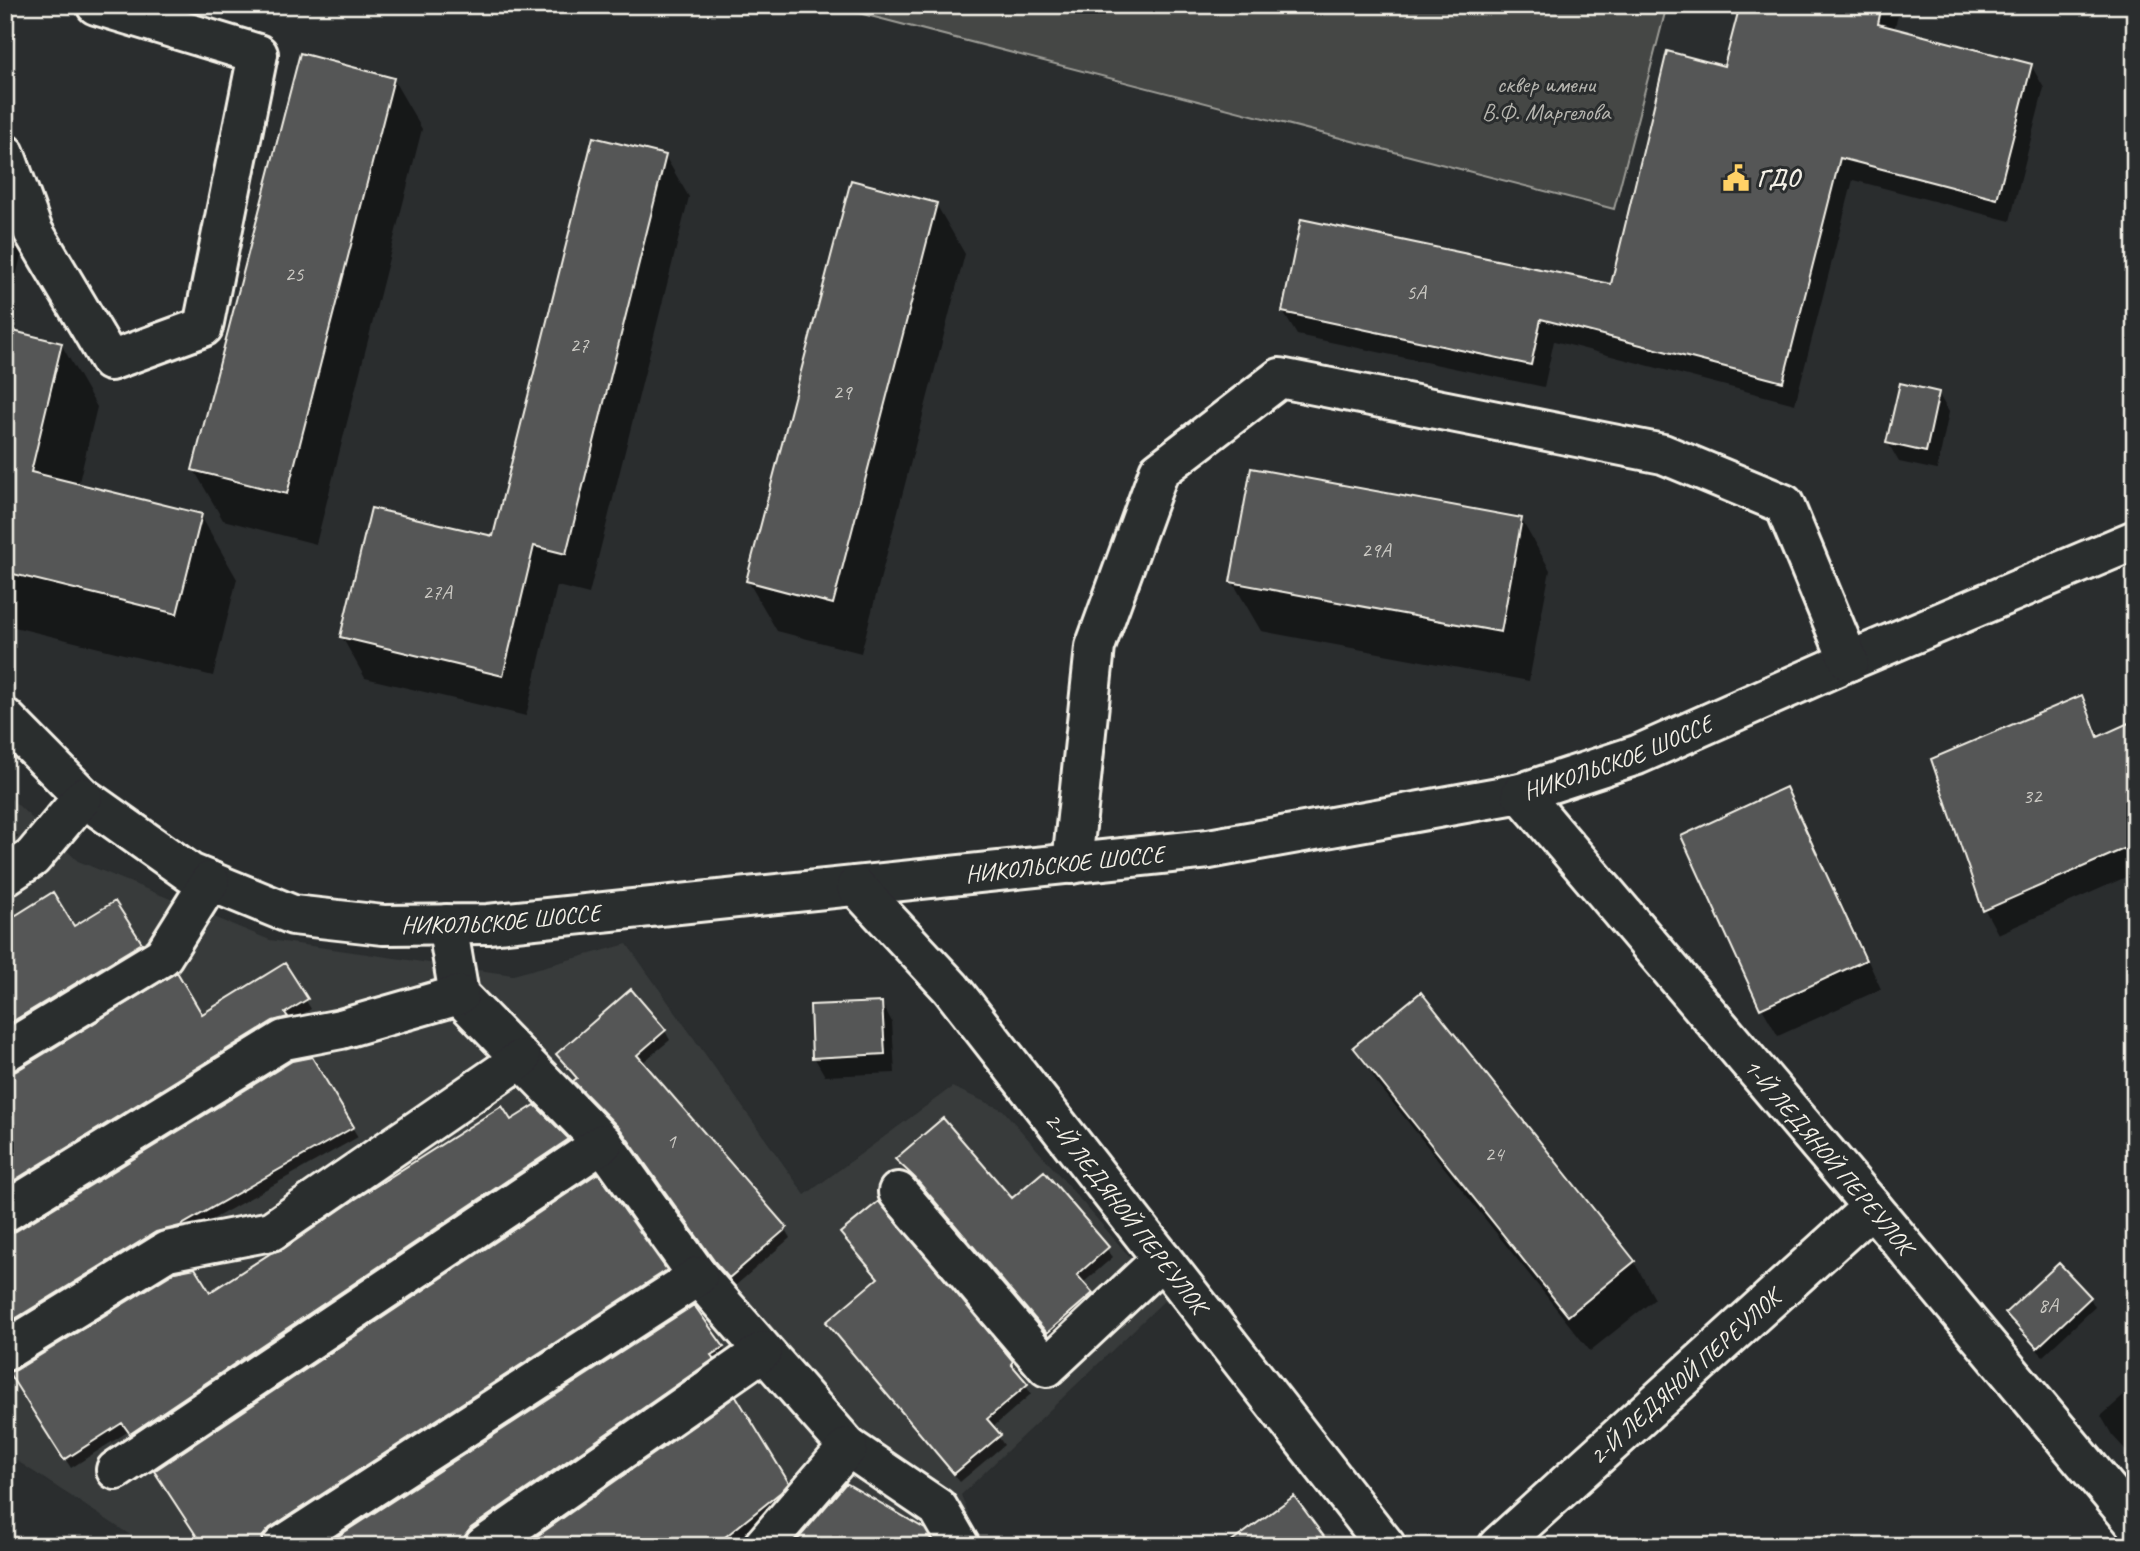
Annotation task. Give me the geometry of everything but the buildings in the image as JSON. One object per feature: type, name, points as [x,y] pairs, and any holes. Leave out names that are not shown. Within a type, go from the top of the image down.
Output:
[{"type":"street","points":[[5,153],[33,231],[110,361],[203,327],[258,54],[96,5]]},
{"type":"street","points":[[1072,864],[1095,647],[1159,471],[1280,378],[1663,454],[1784,503],[1849,661]]},
{"type":"street","name":"НИКОЛЬСКОЕ ШОССЕ","points":[[5,718],[83,797],[190,873],[293,915],[383,925],[488,924],[1209,849],[1521,793],[1637,755],[1849,661],[2135,540]]},
{"type":"street","name":"1-Й ЛЕДЯНОЙ ПЕРЕУЛОК","points":[[1521,793],[1872,1207],[2135,1523]]},
{"type":"street","points":[[5,876],[32,858],[83,797]]},
{"type":"street","points":[[5,1052],[163,956],[210,881]]},
{"type":"street","name":"2-Й ЛЕДЯНОЙ ПЕРЕУЛОК","points":[[856,886],[951,988],[1386,1546]]},
{"type":"street","points":[[447,924],[459,995],[603,1143],[698,1276],[848,1447],[938,1508],[954,1543]]},
{"type":"street","points":[[5,1212],[284,1040],[341,1029],[459,995]]},
{"type":"street","points":[[5,1350],[167,1251],[271,1231],[521,1059]]},
{"type":"street","points":[[116,1470],[603,1143]]},
{"type":"street","points":[[898,1192],[1047,1367],[1162,1259]]},
{"type":"street","name":"2-Й ЛЕДЯНОЙ ПЕРЕУЛОК","points":[[1498,1546],[1872,1207]]},
{"type":"street","points":[[282,1546],[698,1276]]},
{"type":"street","points":[[484,1546],[763,1351]]},
{"type":"street","points":[[763,1546],[848,1447]]},
{"type":"shaded area","points":[[5,793],[78,861],[270,940],[513,975],[627,944],[805,1195],[952,1087],[1003,1110],[1166,1299],[961,1495],[978,1538],[992,1546],[147,1546],[5,1453]]},
{"type":"green space","name":"сквер имени В.Ф. Маргелова","points":[[828,5],[1667,5],[1614,209]]},
{"type":"place","name":"ГДО","points":[[1736,178]]}]
